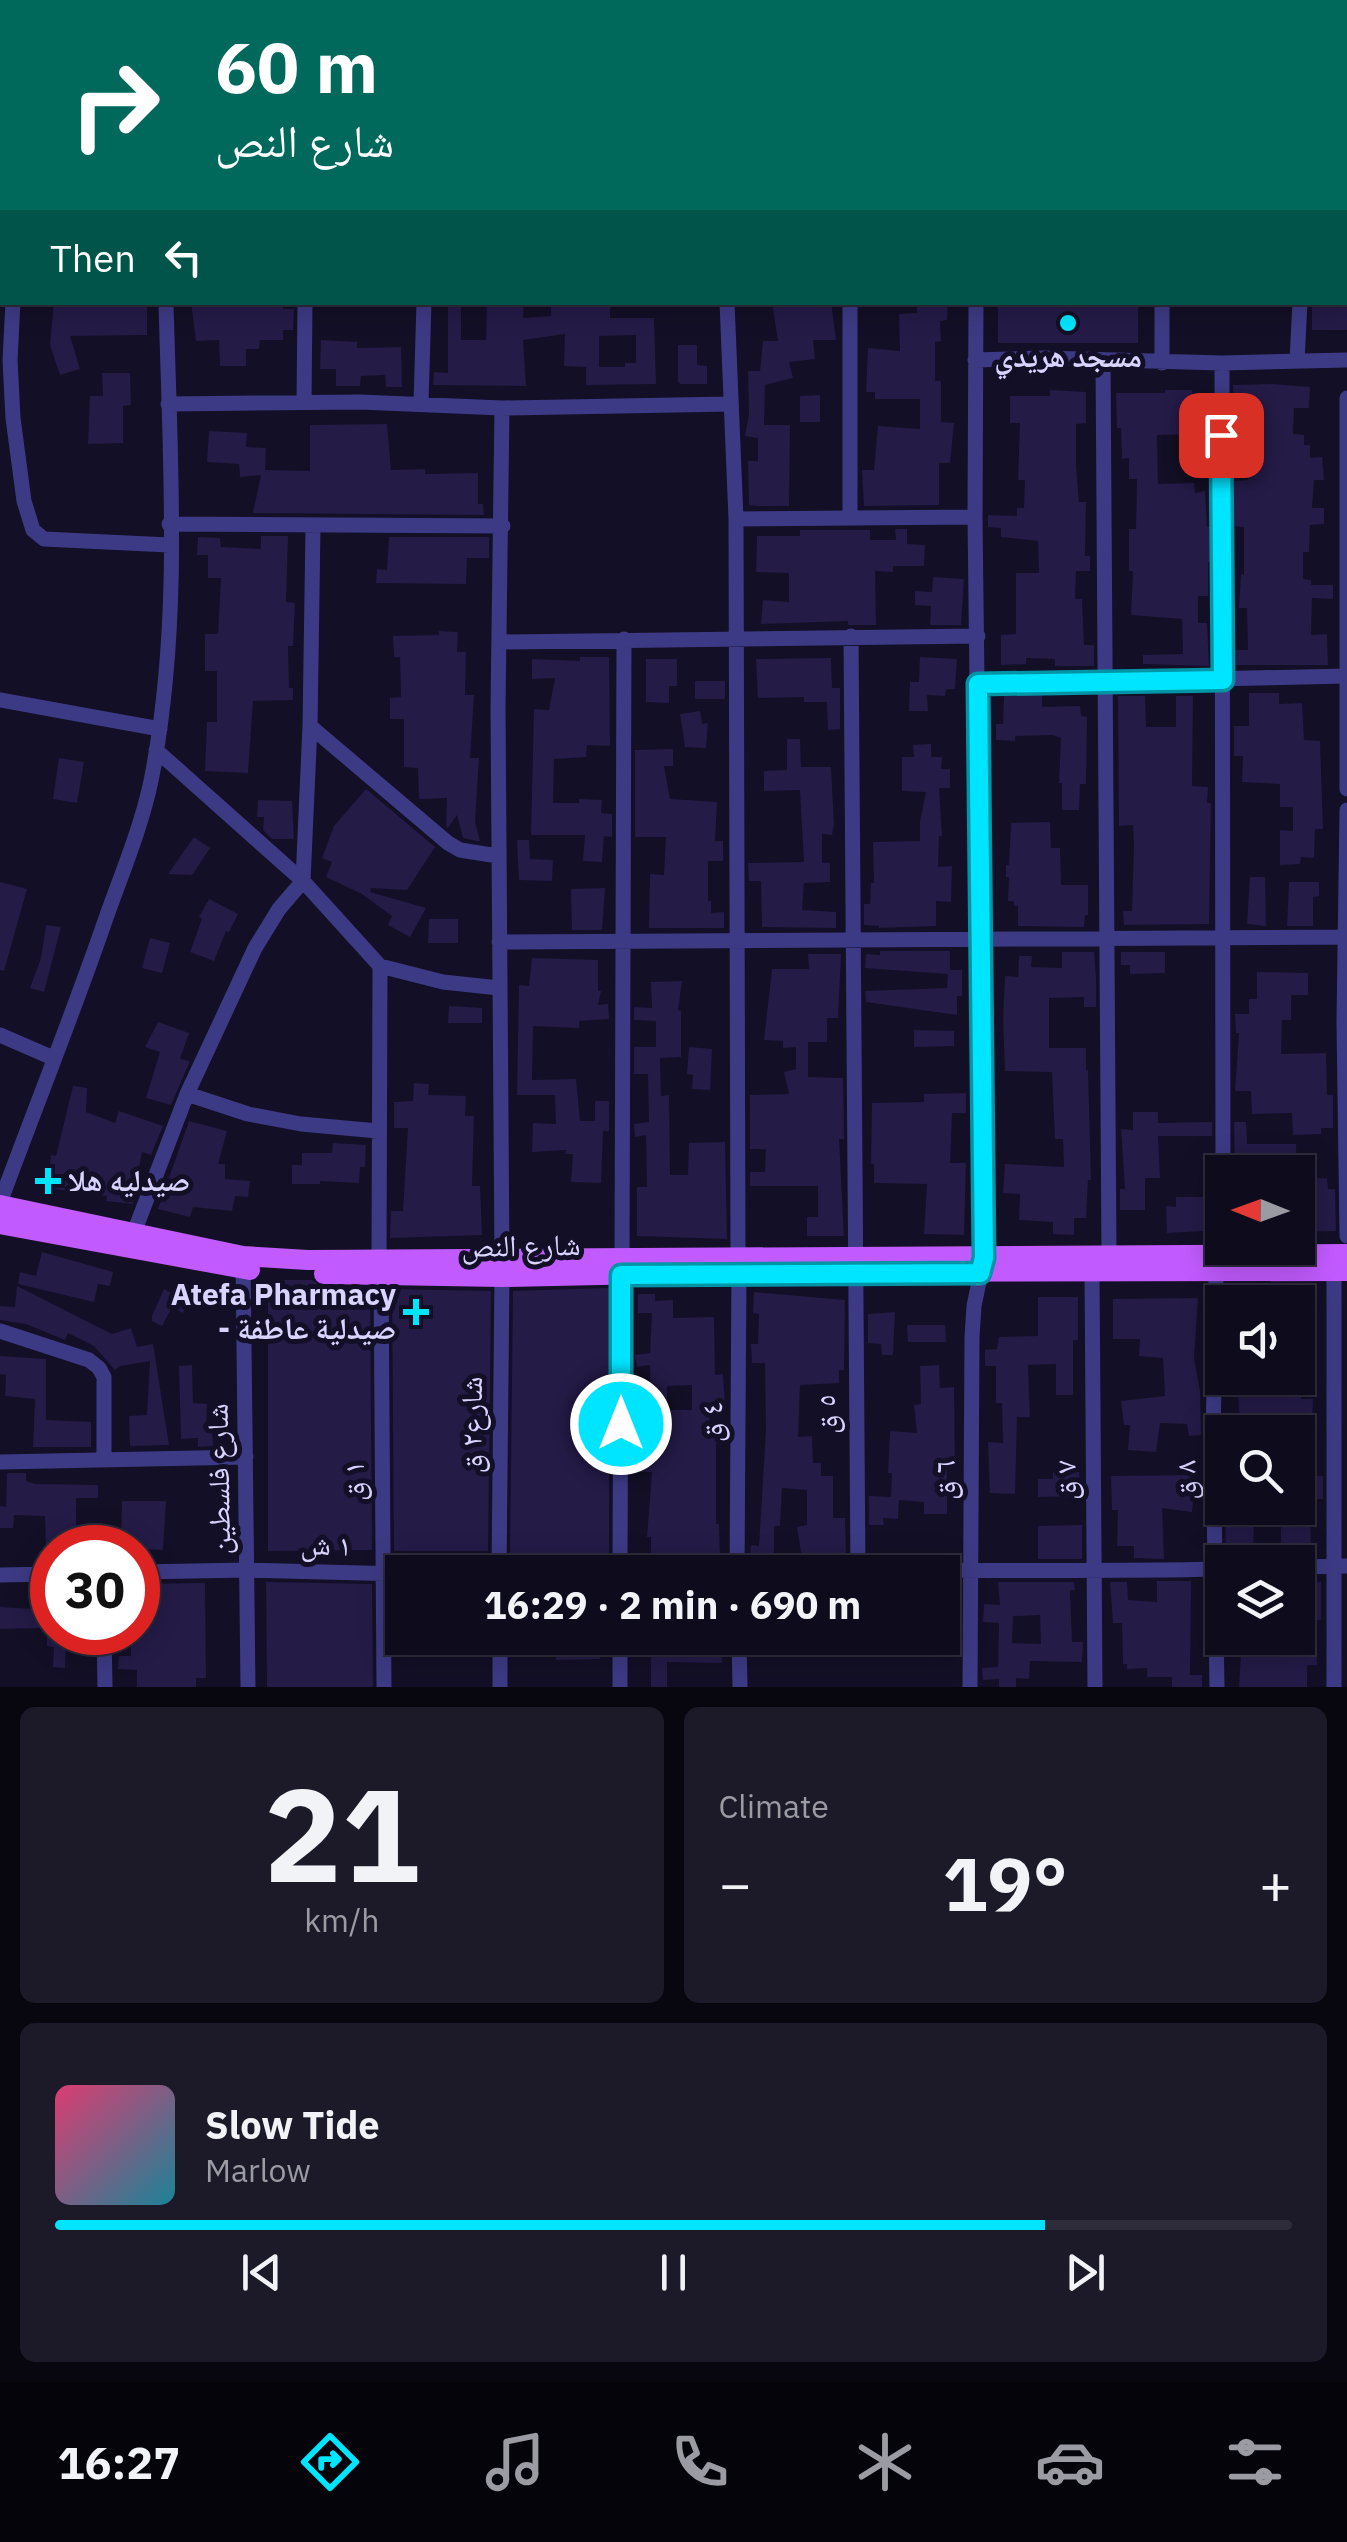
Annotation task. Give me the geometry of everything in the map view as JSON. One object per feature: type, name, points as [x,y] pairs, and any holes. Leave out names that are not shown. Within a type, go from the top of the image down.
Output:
[{"type":"main road","name":"شارع النص","points":[[0,1204],[243,1263],[273,1258],[380,1268]]},
{"type":"main road","name":"شارع النص","points":[[0,1224],[243,1263],[380,1268],[982,1265],[1092,1272],[1205,1260]]},
{"type":"main road","name":"شارع النص","points":[[1315,1255],[1347,1254]]},
{"type":"main road","name":"شارع النص","points":[[982,1265],[1109,1255],[1205,1258]]},
{"type":"main road","name":"شارع النص","points":[[1281,1265],[1341,1272]]},
{"type":"street","points":[[12,305],[13,418],[24,501],[33,530],[44,539],[169,545]]},
{"type":"street","points":[[0,1204],[141,820],[160,729],[165,692],[170,524],[166,305]]},
{"type":"street","points":[[304,305],[304,404]]},
{"type":"street","points":[[421,403],[424,305]]},
{"type":"street","name":"٤ ق","points":[[727,305],[736,519],[737,1555]]},
{"type":"street","points":[[850,305],[850,517]]},
{"type":"street","name":"٦ ق","points":[[970,1687],[972,1337],[982,1265],[974,516],[976,305]]},
{"type":"street","points":[[1162,305],[1162,362]]},
{"type":"street","points":[[1297,361],[1300,305]]},
{"type":"street","points":[[976,360],[1347,360]]},
{"type":"street","points":[[1103,360],[1109,1255]]},
{"type":"street","points":[[1222,363],[1224,1155]]},
{"type":"street","points":[[1347,398],[1347,789]]},
{"type":"street","points":[[168,404],[421,403],[502,408],[731,404]]},
{"type":"street","name":"شارع٢ ق","points":[[499,1555],[502,1268],[498,642],[503,526],[502,408]]},
{"type":"street","points":[[736,519],[974,516]]},
{"type":"street","points":[[170,524],[503,526]]},
{"type":"street","points":[[133,1235],[187,1094],[256,948],[279,909],[303,881],[314,526]]},
{"type":"street","name":"٥ ق","points":[[851,636],[858,1555]]},
{"type":"street","points":[[498,642],[978,636]]},
{"type":"street","points":[[620,1555],[624,639]]},
{"type":"street","points":[[978,684],[1346,676]]},
{"type":"street","points":[[0,700],[160,729]]},
{"type":"street","points":[[310,726],[448,843],[460,850],[498,856]]},
{"type":"street","points":[[156,750],[303,881],[380,966],[444,982],[500,988]]},
{"type":"street","points":[[1347,810],[1347,1236]]},
{"type":"street","points":[[499,942],[1346,937]]},
{"type":"street","name":"١ ق","points":[[380,966],[384,1687]]},
{"type":"street","points":[[0,1036],[53,1058]]},
{"type":"street","points":[[187,1094],[248,1114],[301,1124],[378,1131]]},
{"type":"street","name":"شارع فلسطين","points":[[243,1263],[248,1687]]},
{"type":"street","name":"٨ ق","points":[[1218,1545],[1212,1441],[1221,1265]]},
{"type":"street","name":"٧ ق","points":[[1092,1272],[1095,1687]]},
{"type":"street","points":[[1334,1687],[1340,1566],[1341,1272]]},
{"type":"street","points":[[0,1331],[88,1360],[99,1368],[104,1377],[104,1460]]},
{"type":"street","points":[[0,1462],[246,1457]]},
{"type":"street","points":[[1315,1567],[1340,1566]]},
{"type":"street","points":[[960,1570],[1205,1569]]},
{"type":"street","name":"١ ش","points":[[160,1572],[382,1574]]},
{"type":"street","points":[[0,1575],[30,1574]]},
{"type":"street","points":[[104,1655],[105,1687]]},
{"type":"street","points":[[500,1655],[500,1687]]},
{"type":"street","points":[[620,1655],[620,1687]]},
{"type":"street","points":[[739,1655],[740,1687]]},
{"type":"street","name":"٨ ق","points":[[1216,1687],[1217,1655]]},
{"type":"building","points":[[54,305],[147,306],[147,335],[70,336],[80,369],[60,375],[50,345]]},
{"type":"building","points":[[191,305],[283,305],[283,309],[294,309],[293,330],[283,330],[283,340],[260,340],[259,349],[246,349],[246,366],[220,366],[219,340],[196,341]]},
{"type":"building","points":[[448,305],[461,305],[461,340],[486,340],[487,305],[524,305],[523,318],[551,316],[551,305],[610,305],[610,318],[654,318],[656,384],[586,385],[586,367],[564,366],[565,334],[523,340],[526,386],[433,385],[434,372],[448,373]],"holes":[[[636,335],[636,363],[625,363],[625,367],[599,367],[599,336]]]},
{"type":"building","points":[[772,305],[831,305],[836,340],[813,340],[815,359],[789,362],[793,378],[765,385],[764,425],[790,425],[789,506],[749,505],[748,461],[758,461],[758,438],[745,436],[748,371],[760,371],[763,341],[778,341]]},
{"type":"building","points":[[917,305],[948,305],[947,320],[940,321],[941,341],[935,342],[935,381],[941,381],[941,422],[954,423],[950,463],[939,463],[939,505],[864,506],[862,470],[874,470],[878,426],[920,429],[920,399],[875,399],[875,392],[866,392],[868,348],[900,351],[899,314],[917,313]]},
{"type":"building","name":"مسجد هريدي","points":[[998,305],[1138,305],[1138,343],[998,343]]},
{"type":"building","points":[[1312,305],[1347,305],[1347,330],[1312,330]]},
{"type":"building","points":[[321,340],[357,342],[357,348],[401,347],[402,387],[386,387],[385,375],[361,376],[360,386],[336,386],[336,369],[320,369]]},
{"type":"building","points":[[678,345],[697,345],[697,365],[707,366],[707,384],[680,384]]},
{"type":"building","points":[[102,373],[130,373],[131,405],[123,406],[123,443],[88,444],[90,396],[103,396]]},
{"type":"building","points":[[1233,385],[1310,387],[1309,408],[1294,408],[1293,434],[1304,435],[1304,445],[1310,445],[1310,458],[1322,457],[1324,480],[1314,480],[1312,508],[1324,508],[1324,524],[1310,525],[1309,552],[1303,552],[1303,579],[1311,580],[1311,585],[1333,585],[1333,599],[1312,598],[1311,635],[1327,634],[1328,665],[1235,665],[1234,650],[1248,650],[1247,608],[1239,608],[1244,527],[1233,526],[1234,481],[1248,480],[1248,457],[1233,457]]},
{"type":"building","points":[[1050,390],[1086,392],[1086,423],[1076,424],[1076,466],[1079,502],[1086,502],[1085,556],[1090,556],[1090,571],[1076,571],[1075,599],[1082,599],[1084,645],[1094,645],[1094,666],[1055,666],[1055,659],[1026,658],[1026,664],[1001,665],[1001,635],[1016,634],[1016,573],[1039,573],[1038,541],[1001,537],[1001,528],[988,527],[988,515],[1017,516],[1017,508],[1024,508],[1025,480],[1018,480],[1020,423],[1010,423],[1010,396],[1050,396]]},
{"type":"building","points":[[1192,390],[1193,412],[1202,412],[1202,434],[1157,435],[1158,484],[1194,483],[1195,493],[1205,491],[1211,562],[1208,596],[1198,596],[1198,623],[1207,623],[1209,666],[1143,664],[1143,655],[1183,654],[1182,619],[1131,615],[1133,571],[1129,571],[1129,529],[1136,529],[1137,479],[1129,479],[1129,458],[1122,459],[1116,393]]},
{"type":"building","points":[[820,395],[820,422],[800,422],[800,396]]},
{"type":"building","points":[[387,424],[391,470],[478,473],[478,504],[483,504],[484,515],[253,513],[261,475],[240,477],[239,464],[207,462],[209,431],[247,433],[246,447],[266,448],[265,470],[310,471],[310,425]]},
{"type":"building","points":[[895,529],[907,529],[907,544],[925,545],[924,566],[893,566],[893,572],[875,571],[876,625],[848,625],[848,621],[761,624],[763,600],[789,602],[789,573],[756,572],[757,536],[800,536],[800,530],[870,530],[870,540],[896,540]]},
{"type":"building","points":[[261,536],[288,536],[286,602],[295,603],[293,646],[288,646],[293,700],[253,701],[248,773],[205,771],[207,722],[217,722],[217,671],[205,671],[205,634],[218,634],[221,578],[208,578],[208,555],[197,555],[198,537],[220,538],[221,547],[261,549]]},
{"type":"building","points":[[389,537],[489,537],[489,558],[467,558],[466,584],[376,583],[377,569],[387,570]]},
{"type":"building","points":[[933,577],[964,579],[961,625],[930,625],[931,606],[915,605],[915,591],[932,592]]},
{"type":"building","points":[[439,631],[458,632],[457,652],[466,652],[465,695],[474,695],[470,758],[479,758],[475,822],[480,841],[463,838],[457,815],[446,826],[447,798],[419,799],[418,768],[404,767],[404,719],[390,719],[390,698],[401,697],[400,657],[394,657],[393,636],[439,635]]},
{"type":"building","points":[[580,657],[609,657],[610,746],[587,745],[586,757],[554,759],[553,803],[602,800],[601,813],[612,814],[612,837],[604,836],[602,862],[583,861],[585,835],[531,835],[534,709],[549,710],[555,678],[532,679],[532,659],[580,661]]},
{"type":"building","points":[[920,657],[957,659],[955,689],[946,689],[945,696],[927,695],[928,711],[909,711],[910,682],[919,682]]},
{"type":"building","points":[[831,658],[832,688],[840,688],[840,729],[828,730],[827,702],[804,702],[804,697],[758,698],[756,659]]},
{"type":"building","points":[[646,659],[677,659],[677,686],[669,686],[669,703],[646,702]]},
{"type":"building","points":[[695,681],[725,681],[725,699],[695,699]]},
{"type":"building","points":[[1249,693],[1279,693],[1279,704],[1302,703],[1304,740],[1320,741],[1323,829],[1315,829],[1314,858],[1301,857],[1300,864],[1280,865],[1280,830],[1293,831],[1293,807],[1280,807],[1280,784],[1242,782],[1243,756],[1234,756],[1234,726],[1249,726]]},
{"type":"building","points":[[1042,695],[1042,707],[1080,706],[1081,716],[1087,717],[1086,784],[1080,784],[1079,810],[1062,810],[1061,738],[1015,736],[1015,741],[996,740],[996,724],[1003,724],[1004,696]]},
{"type":"building","points":[[1118,696],[1145,696],[1146,727],[1176,727],[1176,696],[1193,696],[1192,786],[1208,787],[1207,803],[1211,803],[1209,924],[1124,925],[1123,911],[1132,911],[1134,846],[1133,825],[1119,826]]},
{"type":"building","points":[[700,711],[702,724],[708,723],[706,748],[685,747],[680,714]]},
{"type":"building","points":[[787,739],[800,739],[801,767],[831,767],[834,824],[832,835],[822,834],[822,863],[830,863],[830,882],[804,883],[802,910],[836,912],[836,928],[762,927],[761,881],[749,881],[748,863],[804,862],[800,790],[764,791],[764,771],[787,770]]},
{"type":"building","points":[[931,744],[931,757],[942,757],[941,769],[950,769],[950,788],[939,788],[942,836],[938,867],[952,866],[951,902],[936,901],[936,926],[864,925],[864,904],[870,904],[874,883],[873,842],[920,841],[926,792],[902,791],[902,757],[914,757],[913,745]]},
{"type":"building","points":[[673,749],[673,766],[664,766],[670,799],[717,802],[715,841],[723,841],[723,861],[708,861],[708,901],[711,913],[724,912],[724,928],[649,928],[650,874],[664,875],[666,837],[635,837],[635,750]]},
{"type":"building","points":[[59,758],[84,762],[77,803],[53,799]]},
{"type":"building","points":[[366,789],[435,847],[407,890],[371,888],[370,892],[426,908],[410,937],[388,925],[392,916],[362,894],[326,877],[332,862],[322,858],[334,826]]},
{"type":"building","points":[[258,800],[292,801],[294,839],[272,839],[263,830],[264,817],[257,817]]},
{"type":"building","points":[[1050,822],[1051,848],[1060,848],[1061,885],[1088,885],[1084,927],[1018,926],[1018,906],[1008,901],[1006,865],[1011,823]]},
{"type":"building","points":[[194,837],[210,848],[192,875],[168,874]]},
{"type":"building","points":[[517,840],[529,840],[530,859],[553,860],[552,881],[519,880]]},
{"type":"building","points":[[1250,877],[1265,877],[1266,926],[1247,924]]},
{"type":"building","points":[[0,882],[27,889],[4,971],[0,970]]},
{"type":"building","points":[[1289,882],[1319,882],[1319,896],[1313,897],[1313,926],[1287,926]]},
{"type":"building","points":[[605,888],[602,930],[572,930],[571,889]]},
{"type":"building","points":[[209,899],[238,914],[214,961],[190,952],[202,919],[199,917]]},
{"type":"building","points":[[429,919],[458,919],[458,943],[428,943]]},
{"type":"building","points":[[46,925],[61,927],[44,992],[30,988],[41,958]]},
{"type":"building","points":[[150,938],[170,943],[162,973],[142,968]]},
{"type":"building","points":[[880,951],[950,951],[950,970],[962,970],[957,1015],[866,1002],[865,991],[947,988],[948,974],[865,968],[866,954],[880,955]]},
{"type":"building","points":[[1062,952],[1094,952],[1096,978],[1096,1007],[1084,1007],[1084,997],[1049,998],[1049,1048],[1086,1048],[1091,1180],[1086,1218],[1074,1218],[1074,1235],[1053,1234],[1053,1222],[1019,1220],[1020,1194],[1003,1193],[1005,1164],[1064,1167],[1063,1139],[1055,1139],[1052,1072],[1005,1071],[1003,1019],[1005,976],[1018,977],[1019,956],[1032,956],[1031,967],[1062,968]]},
{"type":"building","points":[[1121,952],[1165,952],[1165,973],[1130,974],[1130,965],[1121,965]]},
{"type":"building","points":[[808,954],[841,954],[838,1018],[827,1018],[827,1042],[808,1042],[808,1077],[843,1078],[844,1139],[839,1139],[844,1236],[807,1236],[807,1217],[818,1217],[818,1186],[750,1186],[750,1172],[765,1172],[766,1149],[750,1149],[750,1095],[789,1094],[784,1072],[796,1069],[796,1047],[783,1048],[783,1041],[764,1040],[772,969],[809,969]]},
{"type":"building","points":[[532,958],[598,960],[598,1005],[608,1004],[609,1019],[579,1021],[579,1028],[533,1026],[532,1080],[576,1079],[580,1121],[595,1121],[595,1101],[609,1101],[609,1131],[603,1131],[601,1183],[571,1182],[573,1154],[565,1154],[566,1150],[532,1152],[533,1123],[556,1124],[555,1095],[517,1095],[519,985],[529,986]]},
{"type":"building","points":[[1257,972],[1308,973],[1308,995],[1291,995],[1291,1020],[1282,1020],[1281,1054],[1326,1053],[1327,1095],[1333,1095],[1333,1128],[1321,1128],[1321,1134],[1293,1135],[1292,1113],[1252,1114],[1251,1091],[1235,1091],[1239,1033],[1235,1014],[1249,1014],[1249,999],[1257,999]]},
{"type":"building","points":[[682,981],[678,1010],[681,1057],[660,1058],[661,1096],[669,1095],[670,1175],[688,1175],[689,1143],[725,1142],[727,1239],[637,1236],[637,1187],[647,1187],[646,1135],[635,1137],[634,1124],[649,1122],[648,1074],[634,1074],[634,1047],[656,1047],[656,1021],[634,1020],[634,1007],[652,1008],[651,982]]},
{"type":"building","points":[[449,1006],[482,1008],[482,1023],[448,1023]]},
{"type":"building","points":[[158,1022],[189,1033],[180,1059],[190,1061],[171,1105],[146,1098],[160,1052],[145,1047]]},
{"type":"building","points":[[914,1030],[954,1031],[954,1046],[914,1047]]},
{"type":"building","points":[[689,1047],[712,1049],[710,1090],[692,1089],[693,1075],[687,1074]]},
{"type":"building","points":[[414,1083],[429,1084],[428,1095],[466,1096],[465,1116],[474,1116],[472,1186],[480,1186],[482,1235],[390,1238],[391,1211],[403,1211],[408,1128],[394,1128],[394,1102],[413,1101]]},
{"type":"building","points":[[73,1086],[87,1088],[86,1112],[115,1123],[119,1111],[163,1126],[151,1155],[142,1152],[133,1204],[106,1201],[107,1196],[47,1188],[51,1155],[56,1156]]},
{"type":"building","points":[[966,1093],[966,1113],[952,1113],[950,1163],[966,1163],[964,1235],[924,1234],[927,1184],[874,1183],[872,1103],[924,1102],[924,1094]]},
{"type":"building","points":[[1133,1112],[1158,1112],[1158,1123],[1212,1122],[1212,1136],[1158,1136],[1160,1178],[1145,1178],[1145,1210],[1120,1210],[1120,1189],[1125,1189],[1121,1129],[1133,1130]]},
{"type":"building","points":[[189,1121],[227,1131],[218,1164],[225,1164],[225,1179],[250,1181],[248,1197],[235,1196],[232,1211],[193,1207],[190,1217],[158,1209]]},
{"type":"building","points":[[1234,1122],[1246,1122],[1247,1144],[1296,1144],[1296,1155],[1235,1155]]},
{"type":"building","points":[[333,1143],[366,1145],[365,1167],[360,1167],[359,1183],[292,1184],[292,1165],[302,1165],[302,1153],[332,1153]]},
{"type":"building","points":[[1315,1178],[1327,1178],[1328,1189],[1335,1189],[1336,1231],[1315,1232]]},
{"type":"building","points":[[1176,1197],[1205,1197],[1205,1231],[1167,1233],[1166,1206],[1176,1207]]},
{"type":"building","points":[[42,1252],[113,1272],[110,1286],[98,1284],[94,1302],[18,1284],[20,1272],[36,1276]]},
{"type":"building","points":[[268,1280],[312,1280],[324,1288],[370,1289],[372,1550],[268,1551]]},
{"type":"building","points":[[17,1286],[112,1334],[131,1328],[137,1347],[153,1344],[169,1445],[130,1446],[129,1416],[147,1415],[150,1361],[115,1370],[94,1346],[68,1333],[65,1340],[26,1324],[0,1320],[0,1306],[15,1307]]},
{"type":"building","points":[[609,1288],[609,1553],[510,1555],[513,1291]]},
{"type":"building","points":[[164,1289],[188,1302],[183,1313],[172,1307],[162,1326],[152,1321],[152,1316]]},
{"type":"building","points":[[392,1289],[491,1291],[488,1551],[394,1551]]},
{"type":"building","points":[[754,1292],[845,1300],[844,1370],[839,1370],[839,1383],[800,1385],[798,1437],[812,1436],[813,1463],[821,1463],[821,1476],[833,1476],[833,1518],[845,1518],[846,1555],[802,1555],[797,1527],[807,1525],[807,1490],[782,1488],[780,1526],[774,1526],[774,1555],[750,1555],[751,1545],[759,1546],[766,1430],[765,1363],[752,1363],[751,1344],[758,1344],[759,1314],[753,1313]]},
{"type":"building","points":[[638,1294],[655,1294],[655,1301],[673,1300],[673,1318],[714,1317],[715,1375],[723,1374],[725,1407],[710,1407],[709,1432],[727,1431],[727,1444],[716,1444],[720,1555],[651,1555],[651,1537],[647,1537],[652,1472],[639,1472],[639,1464],[632,1465],[637,1411],[651,1411],[650,1365],[637,1367],[635,1355],[650,1353],[652,1313],[638,1313]],"holes":[[[692,1385],[692,1410],[667,1410],[667,1386]]]},
{"type":"building","points":[[1038,1297],[1078,1297],[1073,1395],[1056,1395],[1056,1364],[1028,1365],[1030,1417],[1017,1417],[1015,1494],[990,1493],[988,1442],[1003,1443],[1002,1403],[996,1403],[996,1366],[985,1366],[985,1350],[997,1349],[999,1337],[1038,1336]]},
{"type":"building","points":[[1198,1298],[1194,1358],[1201,1435],[1189,1436],[1187,1424],[1160,1423],[1156,1452],[1128,1450],[1130,1425],[1124,1425],[1121,1401],[1165,1396],[1163,1358],[1139,1356],[1140,1339],[1113,1339],[1113,1299]]},
{"type":"building","points":[[895,1312],[893,1355],[882,1355],[881,1344],[868,1343],[868,1314]]},
{"type":"building","points":[[907,1325],[945,1325],[946,1342],[908,1342]]},
{"type":"building","points":[[0,1356],[46,1359],[46,1420],[91,1422],[91,1447],[33,1447],[35,1399],[5,1396],[6,1375],[0,1374]]},
{"type":"building","points":[[192,1365],[193,1403],[207,1404],[206,1428],[212,1428],[213,1446],[198,1447],[198,1438],[181,1439],[179,1366]]},
{"type":"building","points":[[939,1365],[940,1388],[954,1387],[955,1467],[947,1468],[947,1514],[924,1514],[924,1502],[899,1500],[898,1519],[883,1518],[884,1525],[869,1525],[869,1496],[891,1497],[890,1431],[917,1433],[914,1405],[921,1404],[920,1366]]},
{"type":"building","points":[[1238,1395],[1301,1395],[1301,1399],[1313,1399],[1312,1415],[1239,1415]]},
{"type":"building","points":[[1079,1471],[1080,1496],[1038,1497],[1038,1479],[1053,1479],[1053,1472]]},
{"type":"building","points":[[7,1473],[26,1473],[26,1481],[35,1484],[98,1485],[98,1498],[76,1498],[76,1525],[45,1525],[45,1516],[14,1515],[13,1528],[0,1528],[0,1506],[6,1507]]},
{"type":"building","points":[[1196,1475],[1192,1512],[1162,1508],[1164,1559],[1134,1558],[1134,1546],[1117,1546],[1118,1510],[1112,1510],[1111,1476]]},
{"type":"building","points":[[1315,1476],[1323,1476],[1323,1499],[1315,1499]]},
{"type":"building","points":[[122,1501],[166,1501],[163,1550],[160,1525],[121,1525]]},
{"type":"building","points":[[1082,1525],[1082,1559],[1038,1559],[1038,1526]]},
{"type":"building","points":[[1225,1525],[1254,1526],[1253,1545],[1226,1545]]},
{"type":"building","points":[[1281,1525],[1310,1525],[1311,1545],[1281,1545]]},
{"type":"building","points":[[1157,1581],[1191,1581],[1190,1675],[1202,1675],[1202,1687],[1172,1687],[1172,1677],[1147,1677],[1147,1668],[1127,1669],[1127,1664],[1123,1664],[1122,1623],[1113,1623],[1110,1582],[1127,1582],[1128,1600],[1157,1602]]},
{"type":"building","points":[[266,1582],[372,1584],[373,1687],[267,1687]]},
{"type":"building","points":[[998,1582],[1074,1582],[1075,1590],[1070,1590],[1072,1642],[1083,1642],[1082,1662],[1030,1661],[1029,1679],[1016,1678],[1016,1687],[999,1687],[999,1679],[983,1680],[982,1668],[998,1667],[999,1623],[983,1622],[984,1604],[1000,1605]],"holes":[[[1040,1615],[1041,1644],[1012,1643],[1013,1616]]]},
{"type":"building","points":[[1315,1582],[1321,1582],[1321,1620],[1316,1620],[1317,1665],[1307,1665],[1307,1687],[1239,1687],[1241,1655],[1315,1655]]},
{"type":"building","points":[[205,1583],[206,1678],[196,1678],[196,1687],[137,1687],[137,1670],[118,1669],[119,1656],[160,1655],[160,1584]]},
{"type":"building","points":[[0,1607],[30,1609],[30,1628],[0,1629]]},
{"type":"building","points":[[54,1655],[65,1655],[65,1668],[53,1667]]},
{"type":"building","points":[[556,1655],[600,1655],[600,1659],[556,1660]]},
{"type":"building","points":[[651,1655],[722,1655],[722,1663],[667,1662],[667,1687],[651,1687]]},
{"type":"place","name":"مسجد هريدي","points":[[1068,323]]},
{"type":"place","name":"صيدليه هلا","points":[[48,1181]]},
{"type":"place","name":"Atefa Pharmacy - صيدلية عاطفة","points":[[416,1312]]},
{"type":"route","points":[[621,1424],[621,1275],[980,1273],[984,1258],[984,1048],[978,684],[1223,680],[1221,435]]}]
